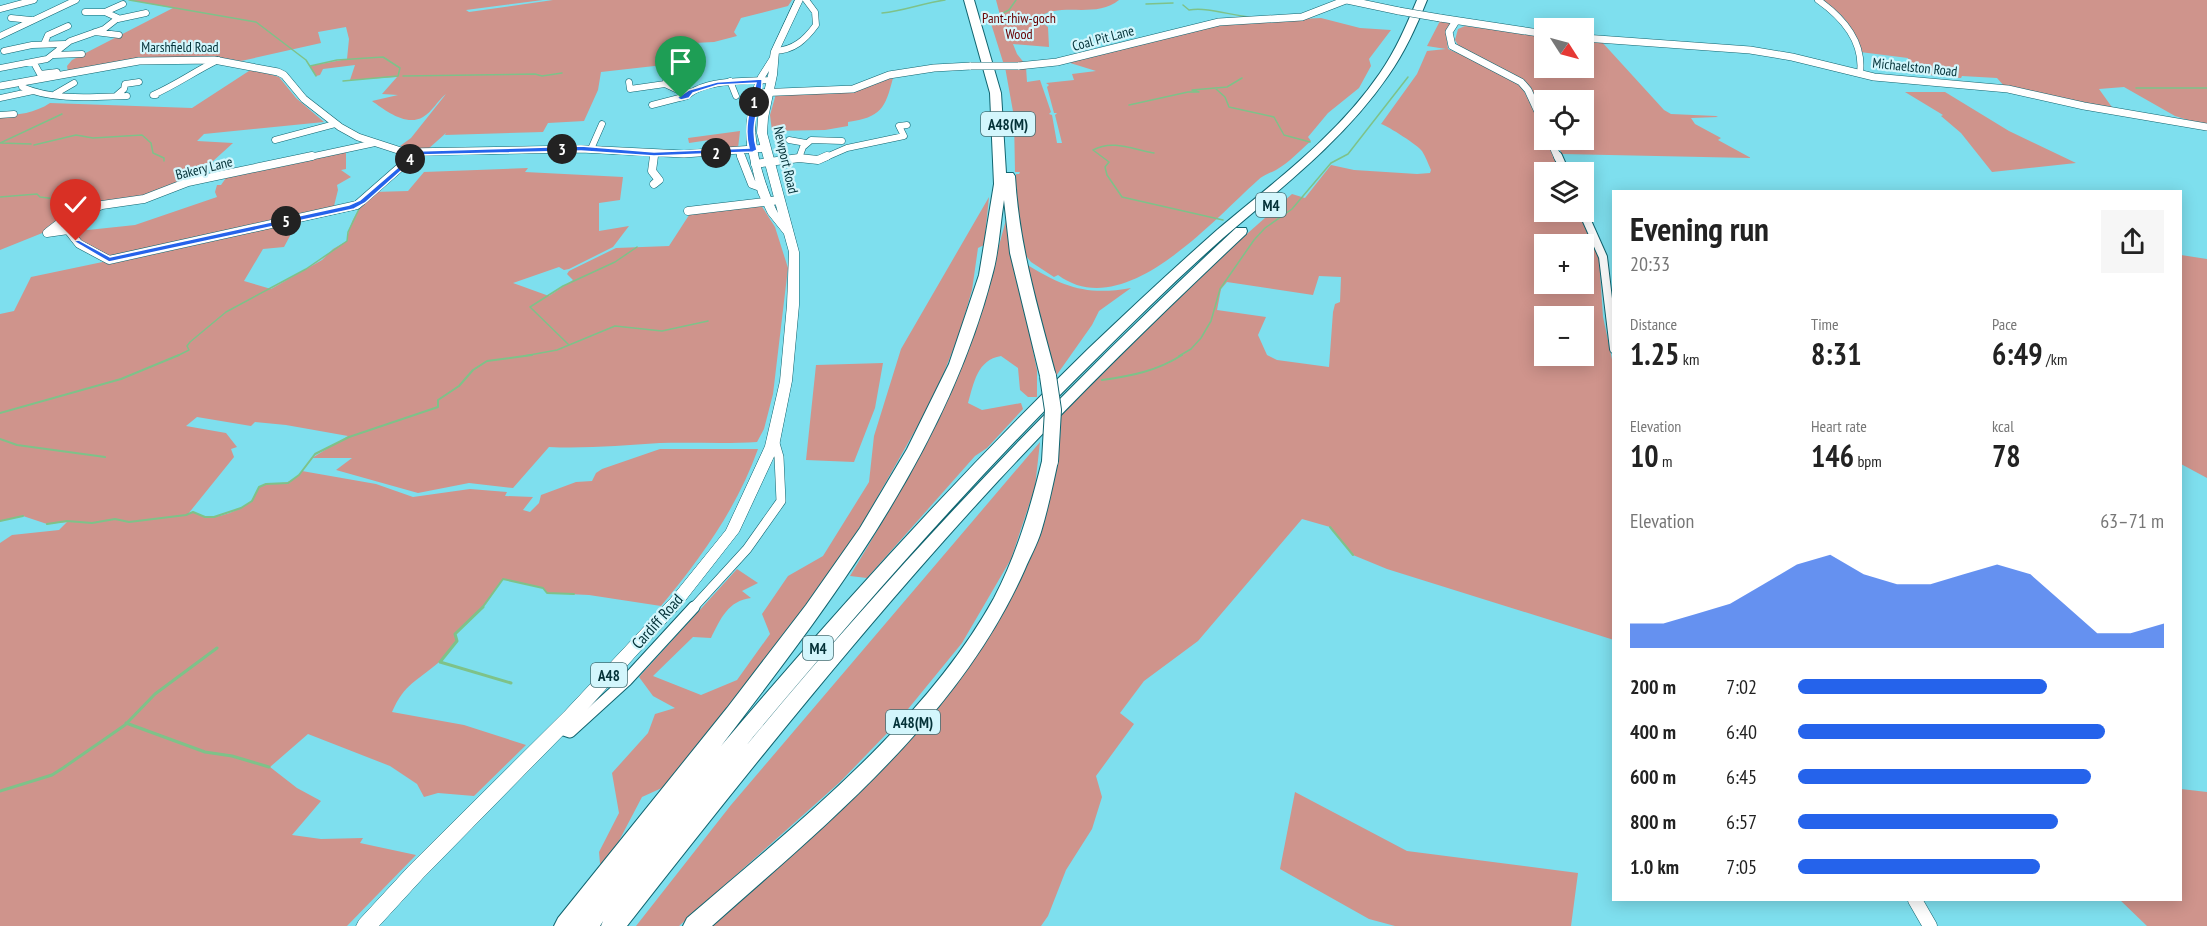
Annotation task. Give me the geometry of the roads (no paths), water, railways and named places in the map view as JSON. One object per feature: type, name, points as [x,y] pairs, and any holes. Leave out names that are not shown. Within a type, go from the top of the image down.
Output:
[{"type":"highway","name":"A48(M)","points":[[566,926],[786,648],[867,532],[913,453],[951,376],[967,337],[983,286],[997,208],[1000,135],[990,62],[969,0]]},
{"type":"highway","name":"A48(M)","points":[[695,926],[856,781],[942,688],[993,615],[1018,567],[1040,507],[1050,461],[1053,410],[1048,376],[1013,236],[1008,124],[1001,73],[991,37],[976,0]]},
{"type":"highway","name":"M4","points":[[584,926],[746,731],[941,509],[1086,360],[1202,250],[1324,144],[1362,103],[1404,43],[1422,0]]},
{"type":"highway","name":"M4","points":[[613,926],[772,729],[957,514],[1054,413],[1185,283],[1344,137],[1372,105],[1400,67],[1424,23],[1432,0]]},
{"type":"highway","name":"A48(M)","points":[[584,926],[625,864],[704,764],[786,648]]},
{"type":"main road","name":"Newport Road","points":[[788,232],[776,219],[755,163],[750,140],[751,113],[755,93],[764,69],[775,54],[800,0]]},
{"type":"main road","name":"Newport Road","points":[[775,54],[762,133],[794,252],[793,305],[786,381]]},
{"type":"main road","name":"Cardiff Road","points":[[366,926],[558,728],[676,602],[732,532],[773,438],[786,381]]},
{"type":"street","points":[[24,0],[28,1]]},
{"type":"street","points":[[0,9],[34,0]]},
{"type":"street","points":[[0,36],[76,0],[74,0]]},
{"type":"street","points":[[775,54],[792,49],[816,25],[815,12],[807,0]]},
{"type":"street","points":[[1347,0],[1456,21],[1534,32]]},
{"type":"street","name":"Coal Pit Lane","points":[[755,93],[853,89],[889,75],[934,68],[1018,66],[1058,62],[1219,22],[1302,17],[1347,0]]},
{"type":"street","points":[[1818,0],[1838,13],[1849,25],[1860,60],[1860,73]]},
{"type":"street","points":[[105,12],[118,5]]},
{"type":"street","points":[[85,12],[105,12],[115,15],[118,19]]},
{"type":"street","points":[[4,51],[44,44],[65,44],[118,19],[146,13]]},
{"type":"street","points":[[11,18],[31,20]]},
{"type":"street","points":[[1456,21],[1450,28],[1448,37],[1452,46],[1521,82],[1534,103]]},
{"type":"street","points":[[44,44],[48,35],[65,28]]},
{"type":"street","points":[[94,32],[107,36],[119,35]]},
{"type":"street","name":"Michaelston Road","points":[[1594,39],[1750,50],[1900,80],[2008,89],[2084,106],[2207,127]]},
{"type":"street","points":[[54,56],[65,44]]},
{"type":"street","points":[[0,68],[78,53]]},
{"type":"street","points":[[156,95],[153,95],[171,87],[188,74],[218,60]]},
{"type":"street","name":"Marshfield Road","points":[[0,86],[124,62],[218,60],[284,75],[304,99],[335,124],[375,143],[404,152],[591,149],[654,154],[738,152],[766,148]]},
{"type":"street","points":[[34,63],[40,74],[57,72]]},
{"type":"street","points":[[665,84],[668,76],[689,70]]},
{"type":"street","points":[[629,82],[630,89],[665,84],[673,89],[691,92],[730,81],[771,80]]},
{"type":"street","points":[[730,81],[736,96]]},
{"type":"street","points":[[22,82],[22,87],[54,94],[70,93],[92,98],[127,96]]},
{"type":"street","points":[[54,94],[70,82]]},
{"type":"street","points":[[116,96],[125,84],[139,82]]},
{"type":"street","points":[[1,99],[33,91]]},
{"type":"street","points":[[652,105],[687,96],[691,92]]},
{"type":"street","points":[[0,115],[14,114]]},
{"type":"street","points":[[275,140],[308,135],[335,124]]},
{"type":"street","points":[[591,149],[602,124]]},
{"type":"street","points":[[789,140],[806,143],[817,139],[846,144],[904,136],[899,126],[907,124]]},
{"type":"street","name":"Bakery Lane","points":[[375,143],[199,180],[144,199],[102,205],[61,222],[46,233],[68,230],[79,244],[109,260],[357,206],[417,153]]},
{"type":"street","points":[[799,158],[806,143]]},
{"type":"street","points":[[738,152],[745,153],[755,163],[799,158],[818,160],[846,144]]},
{"type":"street","name":"Newport Road","points":[[738,152],[752,184],[763,188]]},
{"type":"street","points":[[654,154],[651,164],[652,171],[660,181]]},
{"type":"street","points":[[688,211],[780,200]]},
{"type":"street","points":[[1587,222],[1603,257],[1612,332]]},
{"type":"street","points":[[558,728],[570,732],[626,681],[747,549],[781,501],[779,457],[773,438]]},
{"type":"street","points":[[1916,901],[1930,926]]},
{"type":"waterway","points":[[129,0],[256,22],[306,60],[316,76]]},
{"type":"waterway","points":[[882,13],[945,0]]},
{"type":"waterway","points":[[1003,13],[1009,10],[1016,0]]},
{"type":"waterway","points":[[1146,4],[1173,3]]},
{"type":"waterway","points":[[1183,5],[1189,10],[1211,10],[1249,17]]},
{"type":"waterway","points":[[310,66],[337,60],[383,57],[400,68],[398,76],[343,81]]},
{"type":"waterway","points":[[403,76],[535,74],[542,76],[562,73]]},
{"type":"waterway","points":[[1179,356],[1191,349],[1201,338],[1211,321],[1220,289],[1254,240],[1265,228],[1292,209],[1331,163],[1348,154],[1408,77]]},
{"type":"waterway","points":[[1215,88],[1227,87],[1242,78]]},
{"type":"waterway","points":[[1129,105],[1188,92],[1199,92],[1192,90],[1215,88]]},
{"type":"waterway","points":[[1215,88],[1225,97],[1229,107],[1274,117],[1284,135],[1310,142]]},
{"type":"waterway","points":[[2136,88],[2207,88]]},
{"type":"waterway","points":[[0,143],[62,114]]},
{"type":"waterway","points":[[34,145],[76,135],[93,138],[142,135],[151,143],[153,153],[164,158],[164,161]]},
{"type":"waterway","points":[[1,143],[31,144]]},
{"type":"waterway","points":[[1154,153],[1116,145],[1093,150],[1109,162],[1105,167],[1107,175],[1122,197],[1223,220]]},
{"type":"waterway","points":[[0,197],[37,194],[40,197],[90,203]]},
{"type":"waterway","points":[[179,355],[189,350],[187,346],[190,342],[226,312],[306,269],[347,241],[348,232],[360,207]]},
{"type":"waterway","points":[[568,344],[530,307],[563,286],[615,262],[637,247]]},
{"type":"waterway","points":[[524,356],[557,350],[615,326],[662,331],[708,321]]},
{"type":"waterway","points":[[0,413],[121,379],[179,355]]},
{"type":"waterway","points":[[47,524],[67,521],[92,523],[115,519],[129,522],[186,515],[193,512],[205,517],[214,517],[241,508],[252,501],[259,487],[266,484],[288,483],[299,475],[315,454],[349,437],[438,407],[438,400],[459,386],[473,370],[487,361],[532,355]]},
{"type":"waterway","points":[[1102,380],[1144,372],[1182,355]]},
{"type":"waterway","points":[[0,439],[17,445],[105,457]]},
{"type":"waterway","points":[[0,521],[23,516]]},
{"type":"waterway","points":[[1330,527],[1353,555]]},
{"type":"waterway","points":[[482,608],[503,579],[543,588],[547,593],[574,594]]},
{"type":"waterway","points":[[482,608],[455,634],[457,641],[440,662],[511,683]]},
{"type":"waterway","points":[[127,723],[155,694],[217,648]]},
{"type":"waterway","points":[[0,791],[52,775],[127,723]]},
{"type":"waterway","points":[[127,723],[205,752],[232,756],[269,767]]},
{"type":"park label","name":"Pant-rhiw-goch Wood","points":[[1019,26]]}]
